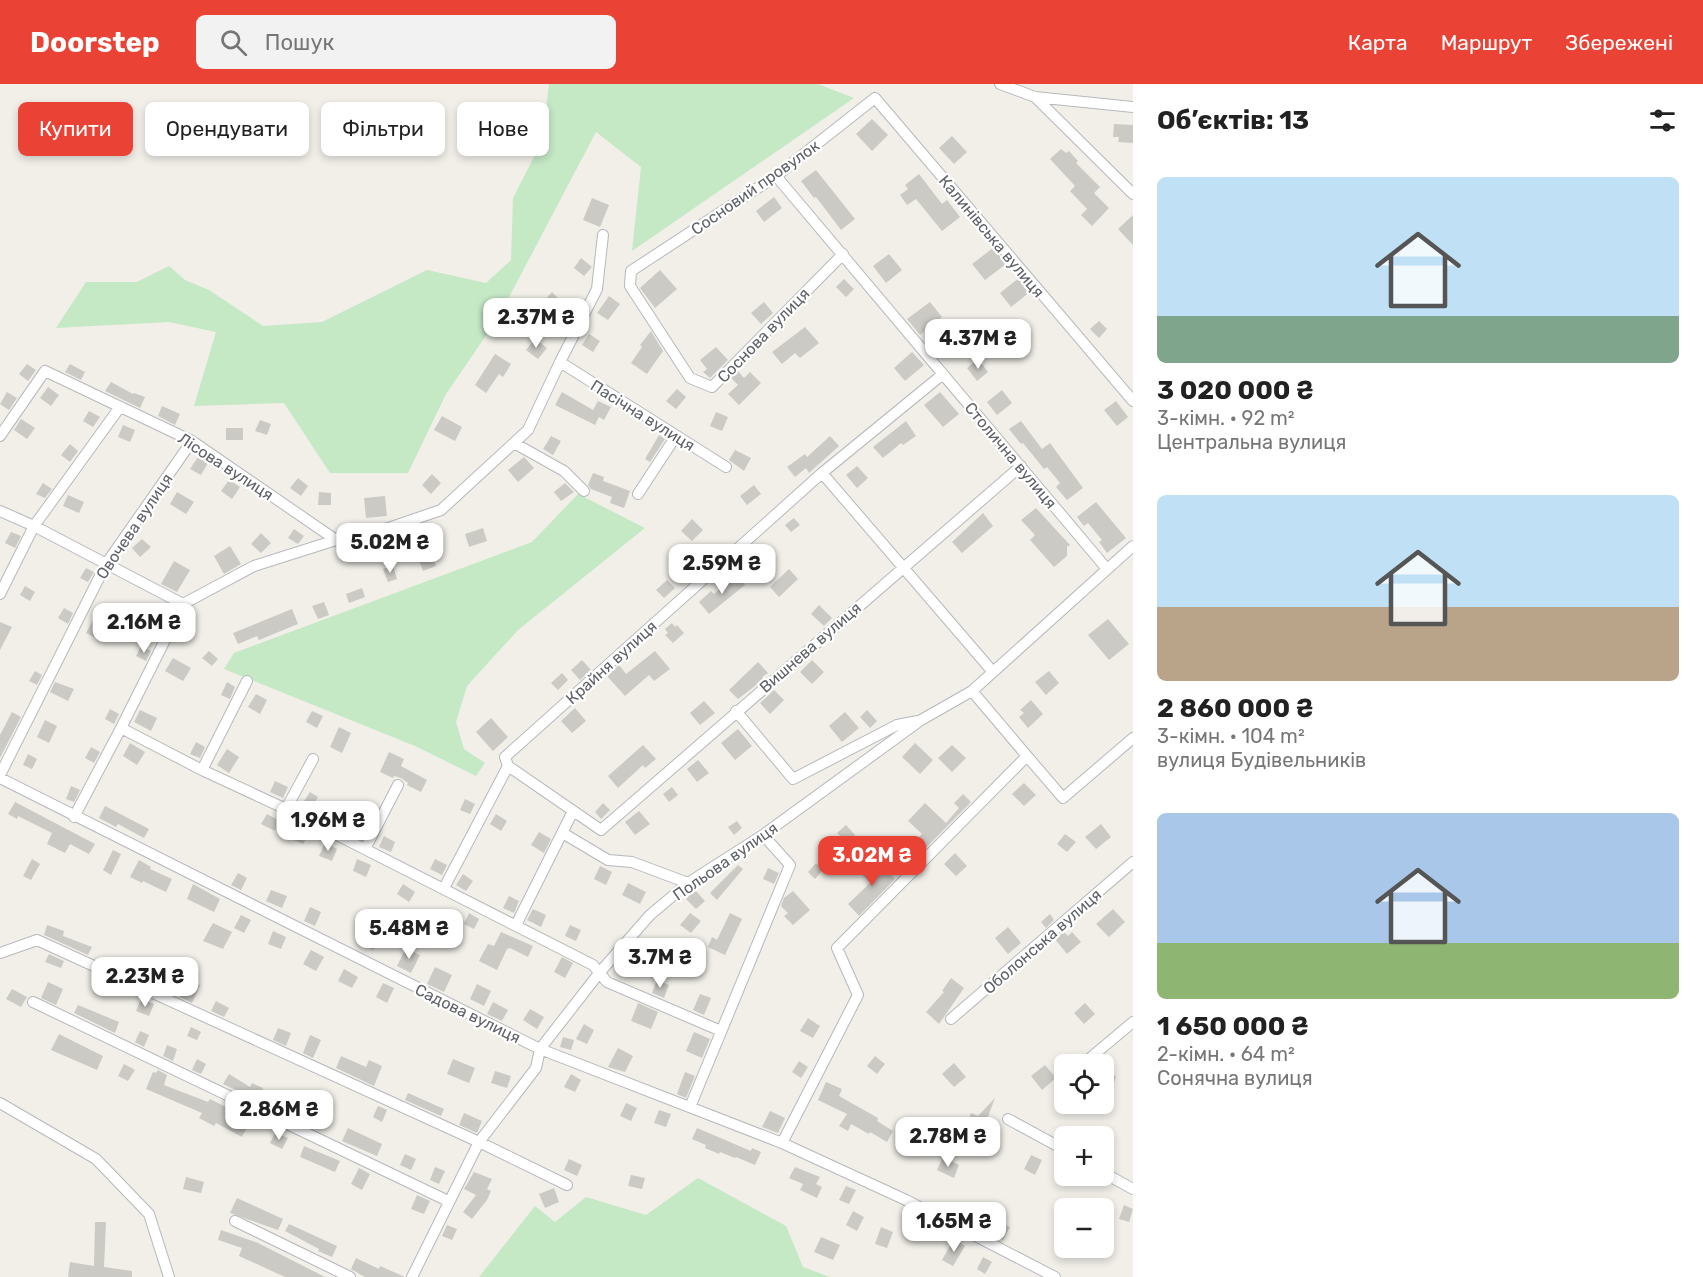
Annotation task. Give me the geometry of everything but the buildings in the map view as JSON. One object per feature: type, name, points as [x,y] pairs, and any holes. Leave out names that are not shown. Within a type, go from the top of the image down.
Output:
[{"type":"street","points":[[1000,84],[1035,97],[1133,107]]},
{"type":"street","points":[[1035,97],[1133,194]]},
{"type":"street","name":"Сосновий провулок","points":[[631,271],[776,176],[875,98]]},
{"type":"street","name":"Калинівська вулиця","points":[[875,98],[1133,401]]},
{"type":"street","name":"Столична вулиця","points":[[776,176],[1107,569]]},
{"type":"street","points":[[74,817],[183,604],[255,566],[336,540],[371,534],[441,510],[528,430],[597,289],[603,235]]},
{"type":"street","name":"Соснова вулиця","points":[[631,271],[630,286],[690,378],[712,387],[843,254]]},
{"type":"street","name":"Пасічна вулиця","points":[[560,362],[726,467]]},
{"type":"street","name":"Лісова вулиця","points":[[0,436],[45,371],[192,441],[336,540]]},
{"type":"street","name":"Крайня вулиця","points":[[508,766],[505,757],[822,473],[943,375]]},
{"type":"street","points":[[0,594],[34,526],[120,407]]},
{"type":"street","points":[[638,494],[676,436]]},
{"type":"street","name":"Овочева вулиця","points":[[0,776],[106,564],[192,441]]},
{"type":"street","points":[[513,443],[564,471],[584,491]]},
{"type":"street","name":"Вишнева вулиця","points":[[573,811],[601,830],[1021,466]]},
{"type":"street","points":[[822,473],[993,672]]},
{"type":"street","points":[[0,511],[34,526],[183,604]]},
{"type":"street","name":"Польова вулиця","points":[[412,1277],[479,1142],[536,1068],[540,1049],[600,972],[650,915],[688,884],[763,835],[921,720],[972,691],[1133,546]]},
{"type":"street","points":[[202,770],[247,681]]},
{"type":"street","points":[[972,691],[1063,798],[1133,738]]},
{"type":"street","name":"Польова вулиця","points":[[736,711],[794,779],[897,725],[921,720]]},
{"type":"street","points":[[121,728],[444,888],[593,965],[607,982],[721,1031]]},
{"type":"street","points":[[782,1143],[858,995],[837,948],[1027,756]]},
{"type":"street","points":[[286,809],[313,759]]},
{"type":"street","points":[[444,888],[508,766],[573,811],[516,925]]},
{"type":"street","name":"Садова вулиця","points":[[0,776],[74,817],[540,1049],[782,1143],[906,1200],[1055,1277]]},
{"type":"street","points":[[365,849],[398,785]]},
{"type":"street","points":[[566,835],[608,860],[632,862],[688,884]]},
{"type":"street","points":[[690,1107],[790,865],[763,835]]},
{"type":"street","name":"Оболонська вулиця","points":[[951,1019],[1133,862]]},
{"type":"street","points":[[0,953],[37,940],[479,1142],[567,1185]]},
{"type":"street","points":[[33,1002],[448,1202]]},
{"type":"street","points":[[1095,1054],[1133,1022]]},
{"type":"street","points":[[0,1103],[96,1159],[149,1214],[169,1277]]},
{"type":"street","points":[[1008,1119],[1054,1144]]},
{"type":"street","points":[[1114,1179],[1133,1189]]},
{"type":"street","points":[[235,1221],[350,1277]]},
{"type":"green space","points":[[549,84],[818,84],[854,98],[632,251],[641,167],[596,132],[498,318],[446,394],[408,473],[330,473],[284,403],[194,406],[216,332],[169,322],[56,328],[86,282],[137,282],[169,266],[185,280],[209,290],[263,326],[322,322],[427,270],[486,283],[511,260],[513,198],[534,156],[549,156],[549,102],[547,102]]},
{"type":"green space","points":[[578,494],[645,528],[518,630],[467,686],[456,722],[464,749],[485,763],[476,776],[415,746],[224,669],[234,653],[532,542]]},
{"type":"green space","points":[[698,1178],[786,1226],[803,1267],[830,1277],[479,1277],[535,1206],[555,1222],[586,1197],[646,1215]]}]
